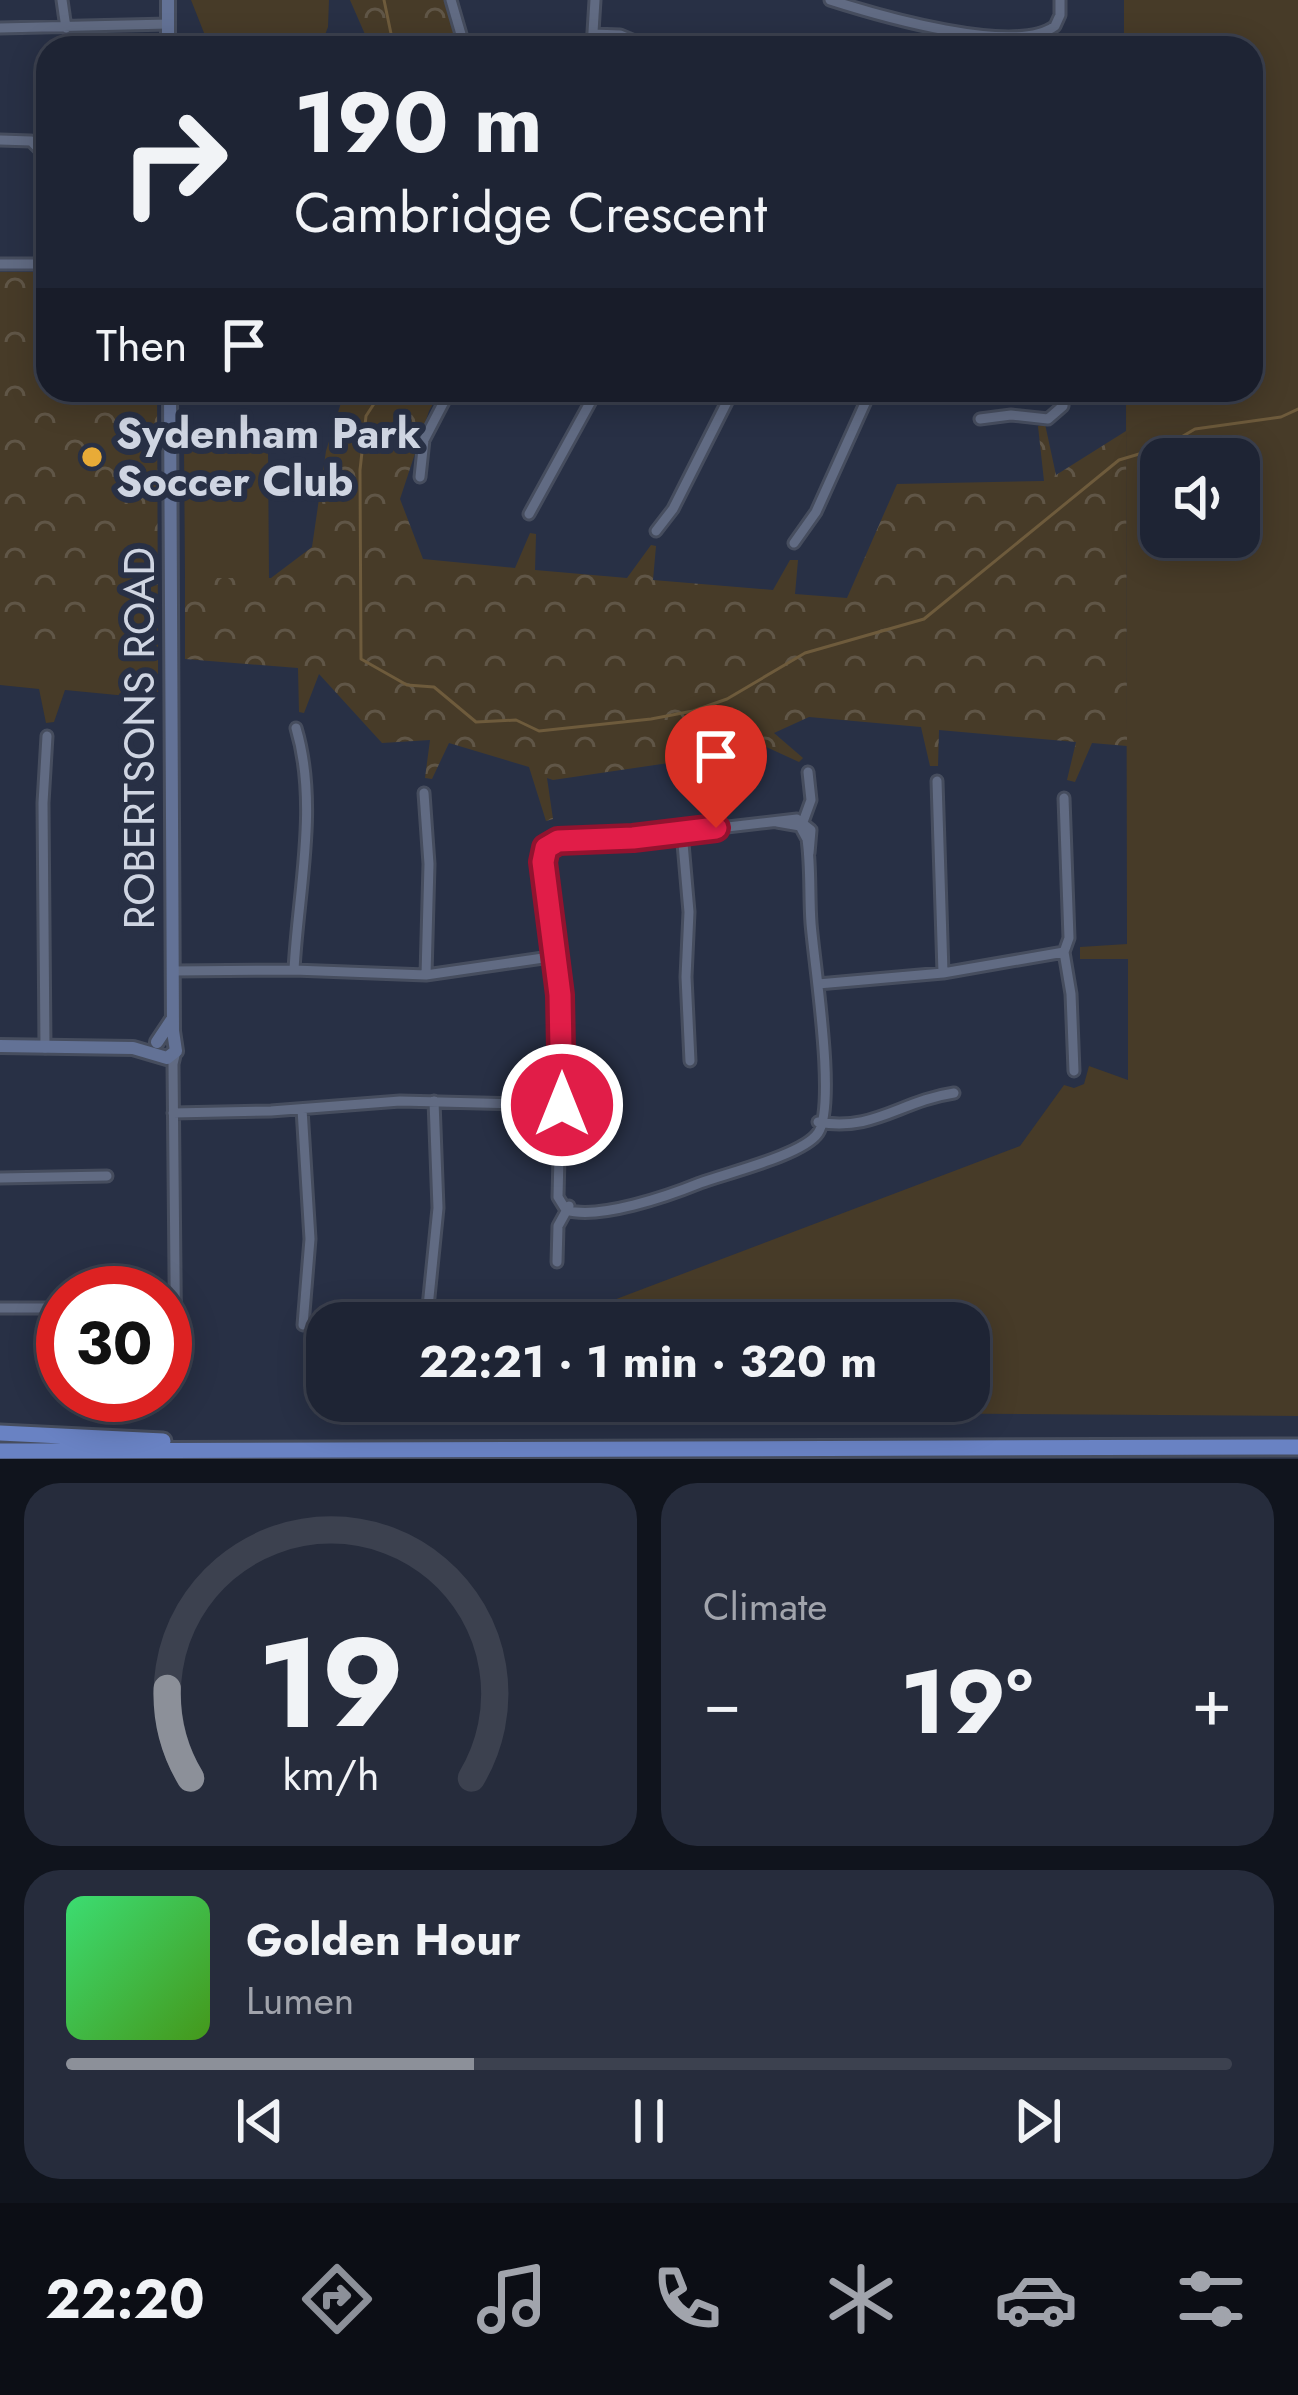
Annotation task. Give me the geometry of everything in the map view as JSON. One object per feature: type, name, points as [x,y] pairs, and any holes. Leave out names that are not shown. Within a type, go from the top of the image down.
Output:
[{"type":"highway","points":[[0,1432],[406,1450]]},
{"type":"highway","points":[[0,1450],[1298,1447]]},
{"type":"street","points":[[168,0],[168,36]]},
{"type":"street","points":[[452,0],[462,36]]},
{"type":"street","points":[[595,0],[593,34],[622,36]]},
{"type":"street","points":[[830,0],[903,21],[975,34],[1039,35],[1054,26],[1060,0]]},
{"type":"street","points":[[62,2],[63,28]]},
{"type":"street","points":[[0,28],[168,28]]},
{"type":"street","points":[[0,140],[32,141],[36,145]]},
{"type":"street","points":[[0,264],[36,264]]},
{"type":"street","name":"ROBERTSONS ROAD","points":[[165,1047],[173,1014],[170,402]]},
{"type":"street","points":[[420,476],[424,440],[444,402]]},
{"type":"street","points":[[529,514],[590,402]]},
{"type":"street","points":[[656,531],[673,509],[727,402]]},
{"type":"street","points":[[794,543],[815,512],[865,402]]},
{"type":"street","points":[[980,419],[1011,415],[1048,419],[1061,409],[1062,402]]},
{"type":"street","points":[[294,970],[305,816],[296,728]]},
{"type":"street","points":[[45,1048],[47,736]]},
{"type":"street","points":[[567,1208],[590,1210],[660,1197],[781,1153],[807,1138],[820,1122],[818,984],[809,853],[802,824],[812,800],[808,772]]},
{"type":"street","points":[[937,781],[943,973]]},
{"type":"street","points":[[424,794],[430,864],[425,975]]},
{"type":"street","points":[[1064,798],[1069,938],[1064,952],[1074,1072]]},
{"type":"street","points":[[557,1262],[558,1226],[567,1208],[560,1185],[557,956],[546,873],[548,850],[567,843],[777,822],[802,824]]},
{"type":"street","points":[[682,832],[689,913],[690,1061]]},
{"type":"street","points":[[818,984],[943,973],[1064,952]]},
{"type":"street","points":[[173,971],[425,975],[557,956]]},
{"type":"street","points":[[0,1046],[165,1047],[173,1083],[175,1266]]},
{"type":"street","points":[[820,1122],[846,1126],[872,1122],[921,1099],[954,1093]]},
{"type":"street","points":[[173,1113],[434,1102],[562,1105]]},
{"type":"street","points":[[429,1302],[438,1208],[434,1102]]},
{"type":"street","points":[[302,1109],[310,1239],[303,1325]]},
{"type":"street","points":[[0,1178],[107,1177]]},
{"type":"street","points":[[0,1308],[36,1308]]},
{"type":"green space","points":[[191,0],[329,0],[325,36],[205,36]]},
{"type":"green space","points":[[350,0],[447,0],[458,36],[366,36]]},
{"type":"green space","points":[[1124,0],[1298,0],[1298,1416],[990,1414],[990,1302],[608,1302],[1020,1146],[1064,1085],[1084,1084],[1089,1066],[1128,1080],[1128,959],[1080,959],[1080,947],[1127,944],[1126,402],[1263,402],[1263,36],[1124,36]]},
{"type":"green space","points":[[0,272],[36,272],[36,402],[157,402],[158,645],[0,645]]},
{"type":"green space","points":[[341,402],[434,402],[400,499],[423,559],[515,568],[530,533],[536,534],[535,570],[627,578],[651,545],[656,546],[653,580],[773,590],[790,560],[798,560],[795,594],[847,598],[897,484],[1044,481],[1038,426],[1045,424],[1056,475],[1126,431],[1127,746],[1092,743],[1075,782],[1067,780],[1076,742],[939,730],[938,766],[930,766],[921,727],[809,717],[774,733],[803,758],[799,762],[753,741],[723,755],[547,778],[553,819],[546,821],[529,767],[449,743],[432,779],[425,778],[430,740],[382,743],[319,674],[304,713],[299,712],[298,668],[185,659],[185,578],[271,578],[312,547],[326,451]]},
{"type":"green space","points":[[268,446],[269,578],[185,578],[184,447]]},
{"type":"green space","points":[[0,645],[158,645],[158,699],[65,690],[54,722],[46,723],[39,689],[0,685]]},
{"type":"waterway","points":[[384,0],[392,36]]},
{"type":"waterway","points":[[375,402],[366,416],[360,470],[361,659],[407,685],[434,687],[476,722],[516,720],[539,731],[693,711],[727,699],[805,653],[924,619],[1119,460],[1166,446],[1195,429],[1281,417],[1298,409]]},
{"type":"place","name":"Sydenham Park Soccer Club","points":[[92,457]]},
{"type":"route","points":[[562,1105],[560,995],[543,862],[546,848],[558,841],[716,828]]}]
